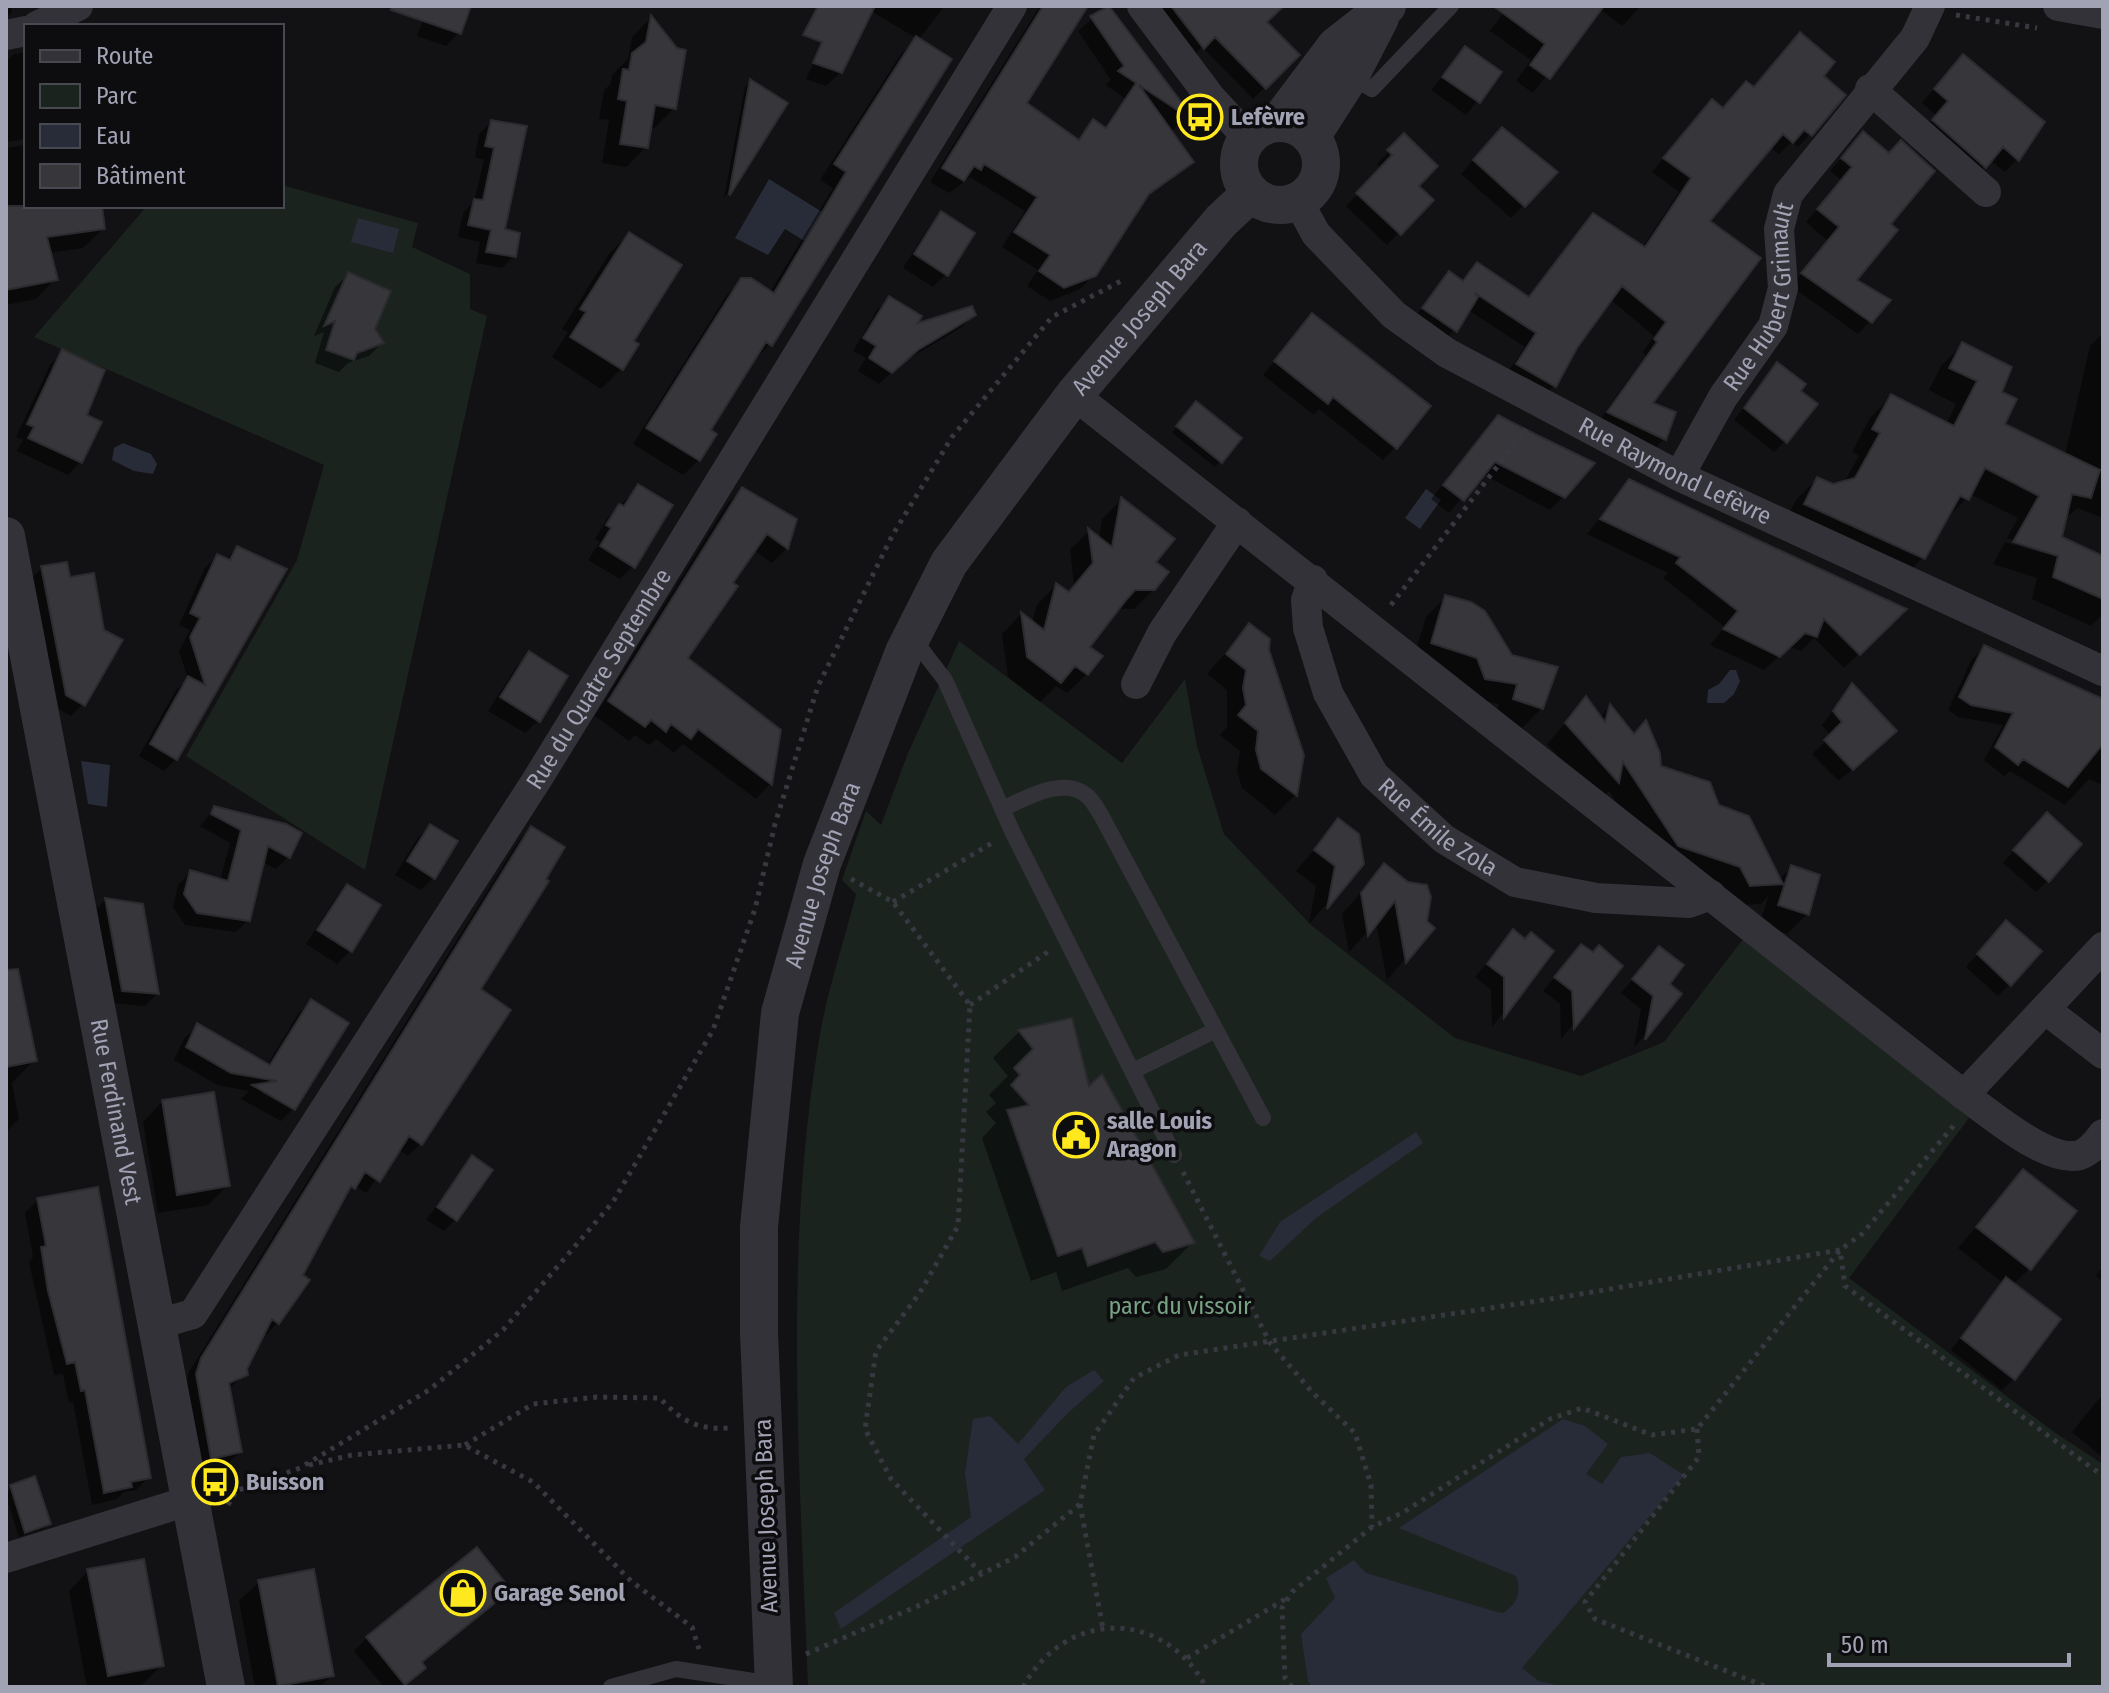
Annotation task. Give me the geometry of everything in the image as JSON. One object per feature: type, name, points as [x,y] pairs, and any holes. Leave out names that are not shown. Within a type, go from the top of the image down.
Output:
[{"type":"street","points":[[41,24],[78,6]]},
{"type":"street","name":"Rue du Quatre Septembre","points":[[158,1324],[193,1314],[538,778],[1012,6]]},
{"type":"street","points":[[1142,6],[1211,98],[1279,133],[1318,147],[1320,172],[1308,194],[1298,201],[1273,204],[1251,193],[1244,183],[1239,160],[1279,133],[1361,82],[1386,7]]},
{"type":"street","points":[[1279,133],[1336,46],[1386,7]]},
{"type":"street","name":"Rue Hubert Grimault","points":[[1679,476],[1723,397],[1773,326],[1783,288],[1779,229],[1788,194],[1870,89],[1915,38],[1930,8]]},
{"type":"street","points":[[2050,18],[2103,14]]},
{"type":"street","points":[[1870,89],[1986,192]]},
{"type":"street","name":"Avenue Joseph Bara","points":[[774,1678],[763,1424],[759,1227],[780,1013],[822,864],[870,735],[912,637],[949,563],[1074,395],[1221,221],[1251,193]]},
{"type":"street","name":"Rue Raymond Lefèvre","points":[[1298,201],[1316,234],[1394,315],[1447,353],[1679,476],[2103,671]]},
{"type":"street","points":[[1074,395],[1969,1098],[2045,1150],[2065,1156],[2081,1155],[2094,1147],[2103,1134]]},
{"type":"street","points":[[1136,684],[1162,633],[1237,522]]},
{"type":"street","name":"Rue Ferdinand Vest","points":[[6,536],[226,1687]]},
{"type":"street","name":"Rue Émile Zola","points":[[1313,580],[1306,600],[1308,628],[1328,693],[1374,775],[1444,839],[1515,882],[1596,898],[1689,903],[1711,895]]},
{"type":"street","points":[[1969,1098],[2103,947]]},
{"type":"street","points":[[2046,1010],[2103,1054]]},
{"type":"street","points":[[6,1558],[191,1500]]},
{"type":"lane","points":[[1361,82],[1451,6]]},
{"type":"lane","points":[[912,637],[945,680],[1012,831],[1174,1155]]},
{"type":"lane","points":[[1002,809],[1061,787],[1086,794],[1101,815],[1263,1118]]},
{"type":"lane","points":[[1133,1071],[1216,1030]]},
{"type":"lane","points":[[611,1687],[676,1669],[703,1674],[774,1678]]},
{"type":"path","points":[[1930,8],[2050,18]]},
{"type":"path","points":[[300,1468],[429,1390],[503,1330],[613,1202],[713,1030],[755,909],[775,824],[818,686],[892,536],[952,437],[1052,317],[1136,273]]},
{"type":"path","points":[[1371,630],[1530,423],[1540,404]]},
{"type":"path","points":[[893,902],[1012,831]]},
{"type":"path","points":[[822,864],[893,902],[970,1005],[958,1226],[919,1294],[876,1351],[865,1429],[891,1479],[981,1573]]},
{"type":"path","points":[[970,1005],[1067,939]]},
{"type":"path","points":[[1767,1687],[1595,1619],[1585,1602],[1699,1457],[1697,1429],[1840,1250],[1862,1234],[1969,1098]]},
{"type":"path","points":[[1174,1155],[1270,1343],[1355,1433],[1371,1485],[1372,1527]]},
{"type":"path","points":[[1103,1629],[1080,1504],[1094,1435],[1134,1378],[1179,1355],[1270,1343],[1840,1250]]},
{"type":"path","points":[[1840,1250],[1845,1286],[2103,1476]]},
{"type":"path","points":[[236,1491],[300,1468],[352,1455],[464,1445],[533,1404],[597,1397],[660,1398],[680,1420],[713,1429],[763,1424]]},
{"type":"path","points":[[1187,1658],[1288,1598],[1372,1527],[1402,1513],[1550,1419],[1582,1408],[1652,1435],[1697,1429]]},
{"type":"path","points":[[464,1445],[533,1482],[631,1581],[692,1627],[703,1674]]},
{"type":"path","points":[[774,1678],[803,1655],[920,1605],[1015,1557],[1080,1504]]},
{"type":"path","points":[[1288,1598],[1282,1608],[1285,1678],[1292,1687]]},
{"type":"path","points":[[1023,1687],[1035,1665],[1060,1642],[1103,1629],[1127,1628],[1159,1638],[1187,1658],[1206,1687]]},
{"type":"green space","points":[[284,186],[418,223],[412,247],[470,274],[470,309],[487,316],[365,870],[186,756],[297,560],[324,465],[34,337],[145,208],[284,208]]},
{"type":"green space","name":"parc du vissoir","points":[[959,641],[1122,763],[1185,679],[1197,746],[1224,834],[1311,925],[1455,1038],[1581,1076],[1664,1042],[1747,934],[1972,1114],[1849,1278],[2057,1434],[2103,1464],[2103,1687],[808,1687],[798,1444],[801,1200],[808,1120],[822,1022],[856,894],[842,880],[866,811],[881,825],[908,753]]},
{"type":"water","points":[[769,179],[832,218],[814,247],[785,229],[768,255],[735,238]]},
{"type":"water","points":[[358,218],[399,229],[393,253],[351,242]]},
{"type":"water","points":[[123,443],[151,454],[157,464],[153,474],[134,471],[112,460],[114,448]]},
{"type":"water","points":[[1426,489],[1441,500],[1420,529],[1405,518]]},
{"type":"water","points":[[1730,670],[1736,670],[1740,681],[1734,694],[1724,703],[1707,703],[1708,690],[1719,684]]},
{"type":"water","points":[[81,761],[110,765],[107,807],[88,804]]},
{"type":"water","points":[[1416,1132],[1423,1143],[1316,1218],[1270,1261],[1259,1256],[1280,1222]]},
{"type":"water","points":[[1094,1370],[1104,1381],[1024,1459],[1045,1490],[841,1629],[834,1613],[971,1517],[965,1473],[973,1419],[990,1416],[1018,1444],[1066,1387]]},
{"type":"water","points":[[1563,1419],[1585,1426],[1608,1444],[1586,1474],[1602,1484],[1621,1457],[1650,1453],[1684,1475],[1522,1668],[1539,1681],[1564,1687],[1312,1687],[1308,1681],[1301,1634],[1335,1598],[1326,1578],[1354,1560],[1366,1573],[1497,1612],[1503,1613],[1512,1606],[1518,1592],[1516,1576],[1399,1528]]},
{"type":"building","points":[[391,6],[471,6],[461,34],[391,10]]},
{"type":"building","points":[[818,6],[875,6],[842,73],[813,63],[822,42],[803,35]]},
{"type":"building","points":[[1043,6],[1088,6],[1027,103],[1079,140],[1093,119],[1106,128],[1136,83],[1118,71],[1124,66],[1090,16],[1109,6],[1191,115],[1188,117],[1139,85],[1194,162],[1149,194],[1096,276],[1064,288],[1039,271],[1050,255],[1014,232],[1037,197],[984,164],[981,170],[974,166],[964,181],[942,168]]},
{"type":"building","points":[[1171,6],[1284,6],[1267,22],[1300,55],[1266,89],[1215,37],[1204,49]]},
{"type":"building","points":[[1493,6],[1604,6],[1550,79],[1530,65],[1545,44]]},
{"type":"building","points":[[651,15],[677,48],[686,50],[676,109],[655,105],[648,148],[620,144],[627,101],[618,99],[623,69],[629,70],[632,53],[646,42]]},
{"type":"building","points":[[1800,32],[1835,62],[1824,76],[1846,95],[1812,136],[1804,130],[1793,143],[1783,134],[1710,221],[1761,258],[1653,403],[1676,412],[1666,440],[1607,412],[1657,342],[1654,339],[1666,322],[1622,286],[1577,348],[1556,387],[1516,364],[1536,333],[1475,293],[1478,297],[1457,332],[1422,308],[1449,271],[1463,281],[1477,262],[1529,297],[1593,213],[1645,247],[1691,178],[1663,158],[1712,99],[1723,108],[1746,81],[1754,87]]},
{"type":"building","points":[[916,36],[952,59],[772,346],[766,342],[711,430],[717,434],[700,461],[646,428],[741,278],[751,278],[774,293],[846,172],[834,164]]},
{"type":"building","points":[[1465,46],[1502,72],[1480,103],[1442,77]]},
{"type":"building","points":[[1963,54],[2045,122],[2019,161],[2003,147],[1986,168],[1932,120],[1948,101],[1934,89]]},
{"type":"building","points":[[750,79],[788,103],[730,195],[729,194]]},
{"type":"building","points":[[491,120],[527,126],[505,229],[520,233],[516,257],[486,252],[491,230],[468,225],[474,199],[483,200],[494,148],[485,146]]},
{"type":"building","points":[[1502,127],[1558,172],[1525,207],[1473,160]]},
{"type":"building","points":[[1863,131],[1889,153],[1901,140],[1935,171],[1891,224],[1898,230],[1857,280],[1891,300],[1872,323],[1801,273],[1839,227],[1817,209],[1852,167],[1841,158]]},
{"type":"building","points":[[1404,133],[1438,166],[1419,186],[1434,200],[1401,235],[1356,193],[1392,155],[1387,150]]},
{"type":"building","points":[[6,206],[102,208],[105,229],[47,237],[58,280],[6,290]]},
{"type":"building","points":[[941,211],[975,233],[948,276],[914,254]]},
{"type":"building","points":[[629,232],[682,265],[634,341],[639,344],[623,370],[570,337],[586,312],[580,309]]},
{"type":"building","points":[[348,272],[391,291],[375,329],[384,343],[357,353],[354,360],[326,350],[335,321],[324,326]]},
{"type":"building","points":[[889,296],[922,316],[918,323],[972,306],[976,315],[918,350],[892,373],[869,358],[876,346],[863,338]]},
{"type":"building","points":[[1312,313],[1431,406],[1397,449],[1333,397],[1328,404],[1274,361]]},
{"type":"building","points":[[1962,342],[2012,367],[2002,392],[2017,399],[2005,424],[2100,470],[2091,498],[2072,494],[2062,537],[2103,556],[2103,599],[2053,577],[2058,556],[2013,542],[2039,496],[1985,468],[1969,500],[1960,496],[1925,559],[1804,504],[1817,477],[1833,484],[1855,478],[1880,433],[1872,429],[1891,394],[1954,426],[1977,381],[1949,368]]},
{"type":"building","points":[[62,349],[105,370],[87,415],[102,422],[82,463],[28,438],[34,427],[27,424]]},
{"type":"building","points":[[1777,362],[1806,384],[1801,391],[1818,404],[1787,443],[1744,408]]},
{"type":"building","points":[[1196,401],[1242,438],[1222,463],[1176,426]]},
{"type":"building","points":[[1498,415],[1595,463],[1565,498],[1495,462],[1464,501],[1443,485]]},
{"type":"building","points":[[1629,479],[1907,609],[1860,655],[1824,619],[1817,637],[1805,633],[1780,657],[1723,629],[1738,611],[1676,563],[1680,557],[1600,519]]},
{"type":"building","points":[[638,484],[673,505],[635,568],[600,546],[611,528],[606,525],[619,504],[624,506]]},
{"type":"building","points":[[742,487],[797,519],[788,549],[767,534],[733,583],[738,586],[688,658],[781,730],[772,785],[698,729],[691,739],[671,724],[666,732],[651,720],[645,727],[608,701]]},
{"type":"building","points":[[1121,497],[1175,539],[1156,562],[1169,572],[1155,590],[1135,590],[1127,599],[1090,647],[1103,656],[1088,675],[1075,666],[1061,683],[1027,657],[1021,612],[1044,630],[1056,583],[1069,592],[1093,563],[1088,528],[1112,547]]},
{"type":"building","points":[[237,546],[287,569],[177,760],[150,744],[188,676],[205,685],[190,637],[200,618],[190,613],[217,554],[230,560]]},
{"type":"building","points":[[67,562],[70,577],[94,573],[104,630],[123,640],[85,706],[66,695],[41,566]]},
{"type":"building","points":[[1445,595],[1471,602],[1485,611],[1512,655],[1558,667],[1543,709],[1513,699],[1517,684],[1485,679],[1477,658],[1431,643]]},
{"type":"building","points":[[1249,623],[1270,639],[1269,650],[1304,755],[1297,796],[1261,769],[1256,750],[1258,731],[1238,715],[1246,705],[1243,688],[1246,670],[1226,654]]},
{"type":"building","points":[[1984,645],[2103,699],[2103,744],[2068,787],[2023,759],[2018,765],[1995,747],[2013,713],[1971,705],[1959,697]]},
{"type":"building","points":[[529,651],[568,676],[540,722],[500,697]]},
{"type":"building","points":[[1852,683],[1897,731],[1853,770],[1824,740],[1842,722],[1833,711]]},
{"type":"building","points":[[1586,696],[1605,722],[1610,704],[1634,734],[1646,720],[1660,753],[1661,766],[1710,782],[1719,805],[1749,816],[1783,884],[1750,886],[1740,867],[1678,846],[1623,762],[1619,783],[1565,723]]},
{"type":"building","points":[[214,806],[286,824],[302,833],[290,858],[268,846],[250,921],[197,913],[184,894],[190,870],[228,881],[241,830],[211,814]]},
{"type":"building","points":[[2047,812],[2082,844],[2049,882],[2013,850]]},
{"type":"building","points":[[1338,818],[1359,834],[1364,864],[1327,909],[1335,866],[1314,850]]},
{"type":"building","points":[[430,824],[458,841],[435,879],[407,861]]},
{"type":"building","points":[[531,826],[565,847],[546,879],[549,881],[481,989],[511,1010],[422,1145],[409,1136],[380,1182],[365,1172],[355,1189],[351,1186],[303,1275],[310,1280],[279,1324],[272,1319],[247,1369],[248,1375],[229,1383],[242,1452],[211,1459],[196,1374],[201,1358]]},
{"type":"building","points":[[1384,863],[1408,882],[1427,885],[1431,897],[1427,921],[1435,928],[1406,963],[1395,901],[1368,936],[1361,893]]},
{"type":"building","points":[[1791,865],[1820,875],[1809,915],[1778,905]]},
{"type":"building","points":[[347,884],[381,905],[352,952],[317,930]]},
{"type":"building","points":[[105,898],[143,904],[159,994],[122,991]]},
{"type":"building","points":[[2006,920],[2042,951],[2011,986],[1977,954]]},
{"type":"building","points":[[1513,929],[1525,939],[1531,932],[1554,951],[1504,1018],[1504,977],[1487,964]]},
{"type":"building","points":[[1581,944],[1593,952],[1599,945],[1623,966],[1574,1029],[1572,991],[1554,977]]},
{"type":"building","points":[[1659,946],[1684,965],[1670,984],[1682,994],[1645,1040],[1653,996],[1632,979]]},
{"type":"building","points":[[18,969],[37,1061],[6,1067],[6,970]]},
{"type":"building","points":[[311,999],[349,1023],[295,1110],[252,1085],[277,1081],[231,1073],[186,1047],[197,1023],[270,1065]]},
{"type":"building","name":"salle Louis Aragon","points":[[1072,1018],[1089,1086],[1102,1074],[1195,1243],[1163,1252],[1155,1242],[1088,1266],[1082,1248],[1058,1256],[1007,1110],[1029,1105],[1011,1085],[1020,1075],[1014,1068],[1033,1049],[1018,1030]]},
{"type":"building","points":[[214,1092],[230,1186],[177,1195],[162,1100]]},
{"type":"building","points":[[472,1155],[493,1170],[457,1221],[437,1207]]},
{"type":"building","points":[[2023,1169],[2077,1211],[2031,1270],[1976,1227]]},
{"type":"building","points":[[98,1187],[151,1478],[131,1482],[132,1487],[104,1493],[85,1390],[81,1391],[75,1362],[67,1364],[48,1291],[41,1247],[46,1246],[37,1198]]},
{"type":"building","points":[[2006,1277],[2061,1319],[2015,1380],[1961,1338]]},
{"type":"building","points":[[35,1476],[51,1524],[25,1533],[10,1485]]},
{"type":"building","points":[[477,1547],[511,1590],[422,1662],[426,1668],[405,1685],[366,1637]]},
{"type":"building","points":[[144,1559],[164,1666],[108,1676],[87,1569]]},
{"type":"building","points":[[314,1569],[334,1676],[278,1686],[258,1580]]},
{"type":"place","name":"Lefèvre","points":[[1200,117]]},
{"type":"place","name":"salle Louis Aragon","points":[[1076,1135]]},
{"type":"place","name":"Buisson","points":[[215,1482]]},
{"type":"place","name":"Garage Senol","points":[[463,1593]]}]
